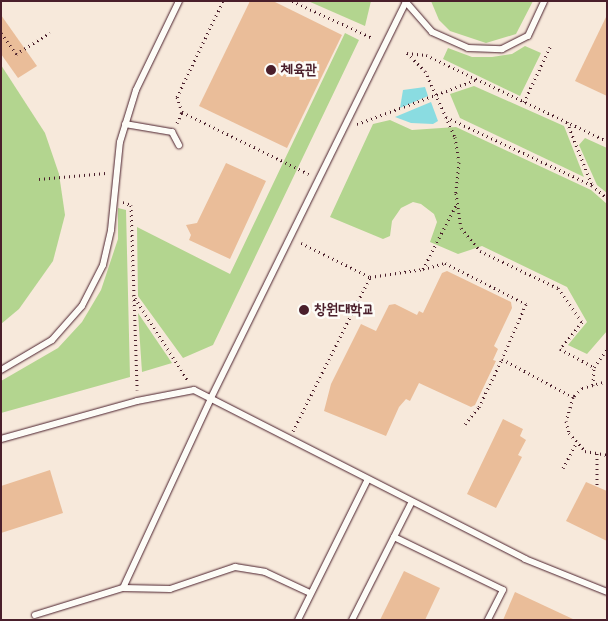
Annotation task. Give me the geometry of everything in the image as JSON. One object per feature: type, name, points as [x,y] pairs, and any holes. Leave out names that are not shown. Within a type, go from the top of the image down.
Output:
[{"type":"lane","points":[[1,370],[52,340],[82,306],[103,265],[125,124],[136,90],[179,1]]},
{"type":"lane","points":[[123,588],[211,398],[406,2],[432,32],[468,48],[502,48],[528,36],[544,1]]},
{"type":"lane","points":[[125,124],[172,132],[179,145]]},
{"type":"lane","points":[[1,439],[137,401],[194,390],[288,441],[525,559],[607,592]]},
{"type":"lane","points":[[298,620],[367,481]]},
{"type":"lane","points":[[352,620],[411,502]]},
{"type":"lane","points":[[394,537],[503,590],[488,620]]},
{"type":"lane","points":[[35,614],[123,588],[170,589],[228,569],[244,567],[265,572],[310,593]]},
{"type":"path","points":[[172,132],[182,112],[178,97],[224,1]]},
{"type":"path","points":[[292,1],[373,38]]},
{"type":"path","points":[[1,33],[16,54],[50,33]]},
{"type":"path","points":[[524,102],[550,47]]},
{"type":"path","points":[[594,366],[560,349],[582,322],[558,288],[480,250],[461,228],[457,202],[459,162],[455,137],[425,71],[407,53],[426,55],[607,141]]},
{"type":"path","points":[[345,127],[476,80]]},
{"type":"path","points":[[182,112],[319,179]]},
{"type":"path","points":[[446,117],[592,186],[607,198]]},
{"type":"path","points":[[566,122],[592,186]]},
{"type":"path","points":[[39,179],[117,172]]},
{"type":"path","points":[[114,199],[131,206],[137,401]]},
{"type":"path","points":[[423,269],[457,202]]},
{"type":"path","points":[[301,243],[370,277],[423,269],[445,263],[526,304],[479,406],[464,424]]},
{"type":"path","points":[[288,441],[370,277]]},
{"type":"path","points":[[134,296],[194,390]]},
{"type":"path","points":[[593,385],[594,366],[607,349]]},
{"type":"path","points":[[502,359],[573,397]]},
{"type":"path","points":[[607,382],[593,385],[573,397],[566,421],[569,433],[585,451],[607,455]]},
{"type":"path","points":[[563,468],[577,442]]},
{"type":"path","points":[[597,453],[597,486]]},
{"type":"shaded area","name":"창원대학교","points":[[1,1],[607,1],[607,620],[1,620]]},
{"type":"green space","points":[[308,1],[371,1],[365,26]]},
{"type":"green space","points":[[431,1],[533,1],[516,34],[486,43],[450,31],[439,20]]},
{"type":"green space","points":[[345,33],[359,40],[213,345],[183,358],[138,296],[137,227],[230,274]]},
{"type":"green space","points":[[525,46],[541,53],[520,96],[443,59],[448,48],[472,57],[492,57],[512,54]]},
{"type":"green space","points":[[1,65],[45,133],[59,174],[65,215],[53,261],[19,309],[1,324]]},
{"type":"green space","points":[[474,86],[564,126],[584,177],[460,118],[450,94]]},
{"type":"green space","points":[[390,120],[412,130],[456,127],[591,190],[607,204],[607,331],[587,354],[568,345],[587,322],[567,287],[482,246],[458,254],[430,242],[437,222],[434,214],[421,204],[413,202],[401,208],[392,221],[390,236],[383,239],[330,217],[373,124]]},
{"type":"green space","points":[[585,138],[607,148],[607,193],[597,185],[579,145]]},
{"type":"green space","points":[[118,208],[126,210],[130,377],[1,413],[1,381],[58,348],[82,322],[101,290],[118,239]]},
{"type":"green space","points":[[138,313],[172,363],[142,372]]},
{"type":"water","points":[[425,87],[428,96],[400,108],[403,90]]},
{"type":"water","points":[[431,102],[438,121],[433,124],[411,123],[395,117]]},
{"type":"building","name":"체육관","points":[[250,1],[273,1],[342,35],[287,148],[199,106]]},
{"type":"building","points":[[1,15],[37,66],[18,78],[1,54]]},
{"type":"building","points":[[607,15],[607,96],[575,81]]},
{"type":"building","points":[[226,163],[266,181],[230,259],[189,240],[191,235],[186,225],[197,223]]},
{"type":"building","points":[[447,271],[511,302],[512,308],[494,346],[498,349],[493,360],[496,361],[475,405],[471,407],[419,383],[410,401],[406,399],[399,407],[386,436],[324,411],[331,384],[361,324],[376,331],[389,305],[395,304],[417,315],[419,311],[423,313],[442,273]]},
{"type":"building","points":[[503,419],[523,429],[520,436],[526,440],[518,455],[522,457],[496,508],[467,494]]},
{"type":"building","points":[[50,470],[63,513],[1,533],[1,486]]},
{"type":"building","points":[[586,482],[607,491],[607,541],[566,521]]},
{"type":"building","points":[[404,571],[440,588],[425,620],[380,620]]},
{"type":"building","points":[[515,592],[575,620],[503,620]]},
{"type":"place","name":"체육관","points":[[271,70]]},
{"type":"place","name":"창원대학교","points":[[304,310]]}]
